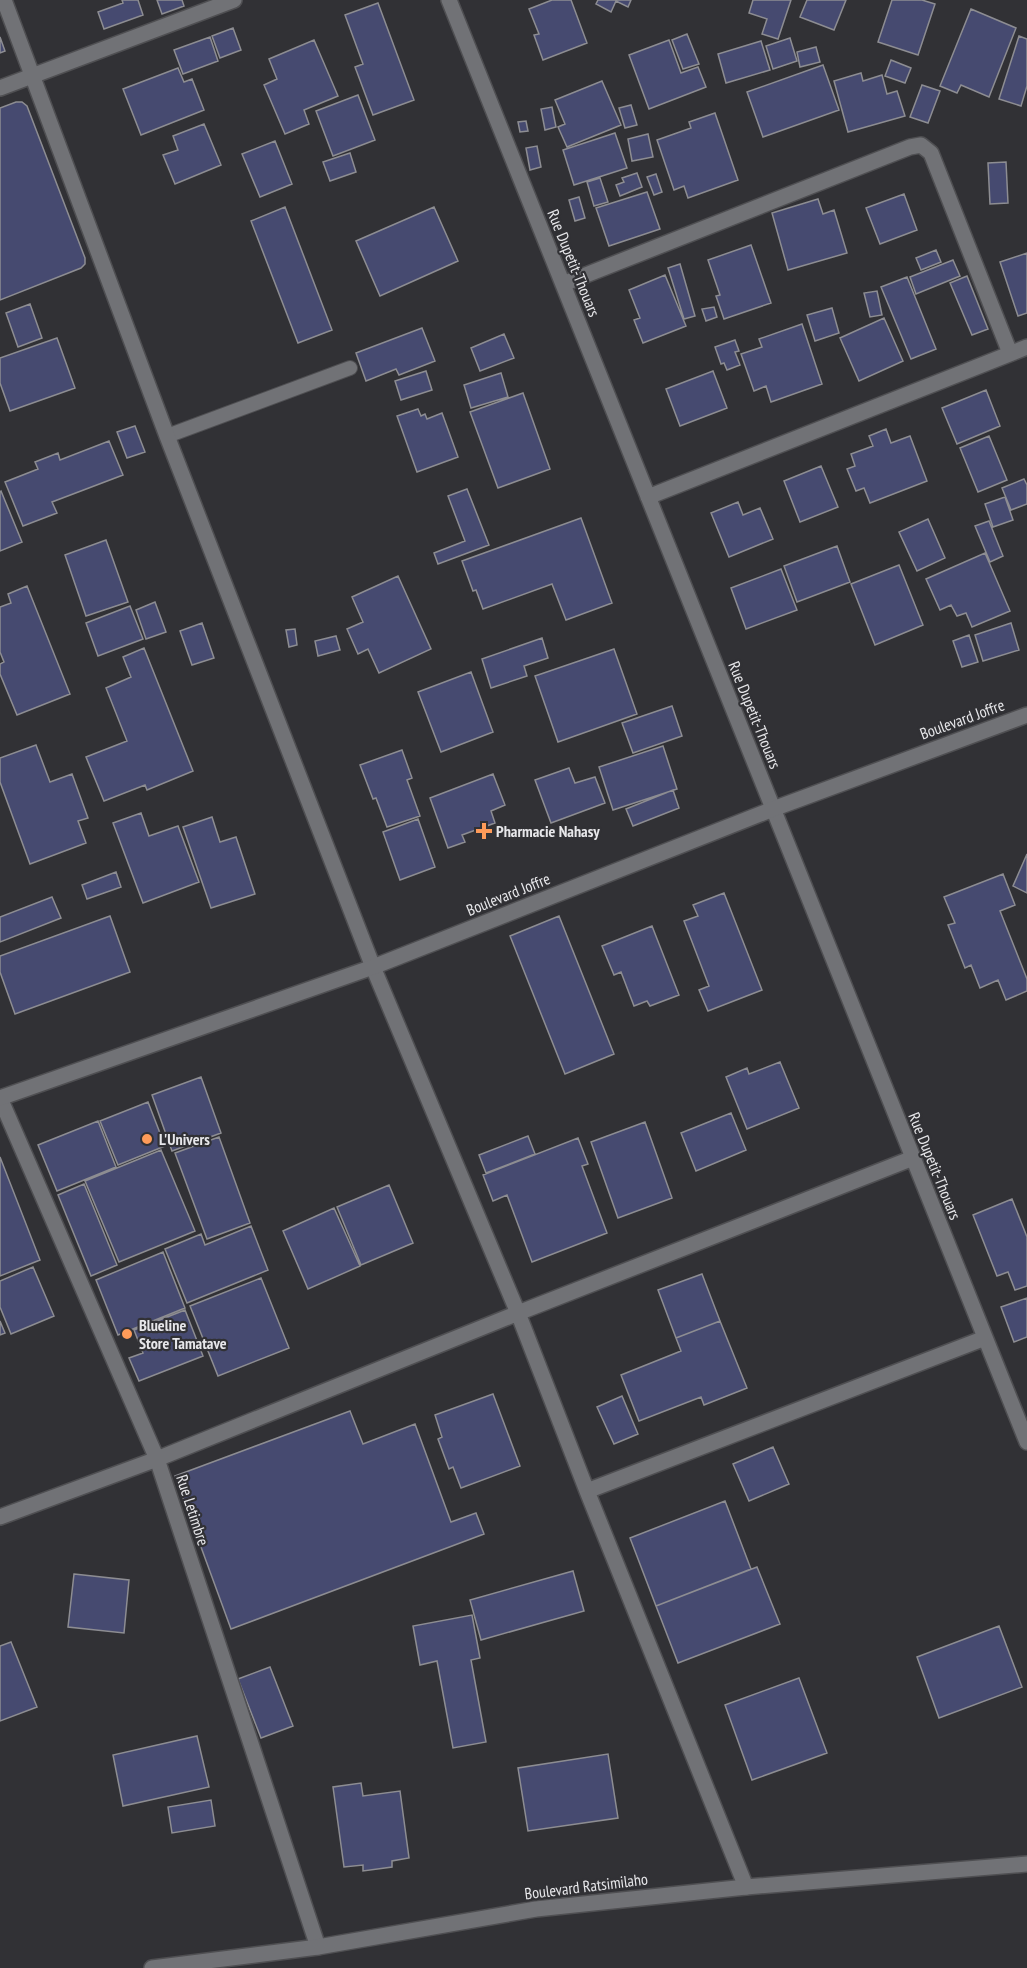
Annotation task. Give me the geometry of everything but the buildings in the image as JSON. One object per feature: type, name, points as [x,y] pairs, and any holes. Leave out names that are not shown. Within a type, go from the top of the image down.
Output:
[{"type":"street","points":[[4,0],[167,436],[373,967],[518,1313],[746,1887]]},
{"type":"street","points":[[0,87],[234,0]]},
{"type":"street","name":"Rue Dupetit-Thouars","points":[[449,0],[1027,1443]]},
{"type":"street","points":[[563,284],[910,147],[921,145],[931,153],[1010,353]]},
{"type":"street","points":[[648,497],[1027,347]]},
{"type":"street","name":"Boulevard Joffre","points":[[0,1098],[373,967],[773,809],[1027,715]]},
{"type":"street","name":"Rue Letimbre","points":[[0,1098],[157,1459],[318,1947]]},
{"type":"street","points":[[0,1517],[157,1459],[518,1313],[913,1158]]},
{"type":"street","points":[[587,1491],[985,1338]]},
{"type":"street","name":"Boulevard Ratsimilaho","points":[[152,1968],[318,1947],[536,1909],[746,1887],[1027,1864]]},
{"type":"lane","points":[[167,436],[350,368]]},
{"type":"place","name":"Pharmacie Nahasy","points":[[484,831]]},
{"type":"place","name":"L'Univers","points":[[147,1139]]},
{"type":"place","name":"Blueline Store Tamatave","points":[[127,1334]]}]
